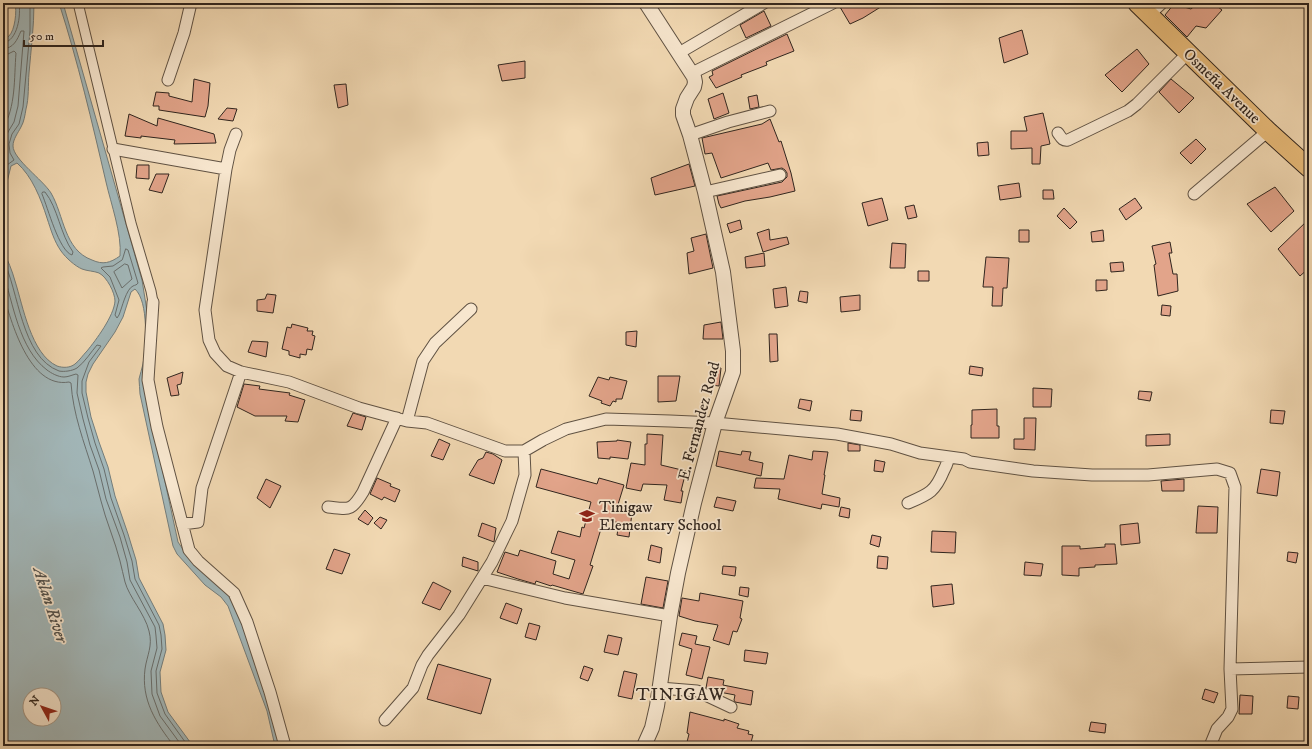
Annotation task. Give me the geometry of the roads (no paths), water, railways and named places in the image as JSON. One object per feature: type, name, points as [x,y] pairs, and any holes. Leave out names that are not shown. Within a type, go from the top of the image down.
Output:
[{"type":"main road","name":"Osmeña Avenue","points":[[1149,7],[1188,53],[1268,131],[1309,168]]},
{"type":"street","points":[[78,3],[131,223],[151,291],[153,302],[148,380],[157,427],[189,550],[198,561],[234,593],[247,622],[270,692],[285,746]]},
{"type":"street","points":[[168,80],[184,33],[191,3]]},
{"type":"street","points":[[646,3],[692,73],[833,3]]},
{"type":"street","points":[[679,53],[764,3]]},
{"type":"street","points":[[1058,133],[1062,139],[1068,140],[1128,111],[1137,104],[1188,53]]},
{"type":"street","name":"E. Fernandez Road","points":[[644,746],[652,728],[660,688],[670,616],[678,573],[694,503],[715,423],[733,372],[733,351],[723,272],[705,192],[690,135],[683,115],[683,108],[694,87],[695,82],[692,73]]},
{"type":"street","points":[[690,135],[770,111]]},
{"type":"street","points":[[1194,194],[1268,131]]},
{"type":"street","points":[[236,134],[230,150],[226,169],[205,310],[209,340],[215,353],[226,366],[241,372],[289,382],[359,408],[402,420],[427,423],[506,451],[524,451],[566,429],[606,419],[715,423],[837,434],[891,444],[920,453],[964,459],[970,462],[1033,472],[1092,475],[1148,475],[1217,469],[1230,473],[1235,487],[1230,669],[1232,709],[1228,717],[1217,729],[1210,746]]},
{"type":"street","points":[[113,149],[226,169]]},
{"type":"street","points":[[705,192],[780,175]]},
{"type":"street","points":[[328,507],[347,509],[356,504],[402,420],[423,361],[435,343],[471,309]]},
{"type":"street","points":[[182,524],[198,522],[202,488],[241,372]]},
{"type":"street","points":[[385,720],[413,688],[422,665],[428,655],[459,615],[492,562],[512,521],[524,476],[524,451]]},
{"type":"street","points":[[908,504],[932,491],[940,481],[948,462],[948,458]]},
{"type":"street","points":[[482,578],[565,598],[670,616]]},
{"type":"street","points":[[1230,669],[1309,667]]},
{"type":"street","points":[[660,688],[697,691],[731,707]]},
{"type":"water","name":"Aklan River","points":[[15,3],[34,3],[28,100],[23,123],[14,141],[14,151],[51,193],[70,240],[76,248],[83,255],[92,260],[103,263],[110,262],[120,256],[116,219],[79,70],[59,3],[63,3],[142,280],[150,330],[143,380],[178,542],[188,557],[228,592],[239,609],[281,746],[275,746],[267,711],[228,606],[221,597],[205,585],[177,554],[173,546],[140,394],[139,379],[144,356],[145,325],[143,304],[135,289],[131,292],[123,317],[115,332],[93,364],[88,374],[86,392],[91,417],[108,467],[115,496],[136,560],[139,578],[163,624],[166,650],[160,672],[161,692],[168,712],[193,746],[3,746],[3,250],[13,273],[25,316],[34,340],[48,360],[57,366],[69,367],[80,360],[104,328],[114,307],[115,301],[114,294],[110,286],[102,275],[97,272],[79,268],[61,251],[56,243],[42,203],[32,181],[17,163],[11,166],[3,198],[3,41],[9,36],[13,29],[16,15]]},
{"type":"place","name":"Tinigaw Elementary School","points":[[587,516]]},
{"type":"district","name":"TINIGAW","points":[[681,695]]}]
